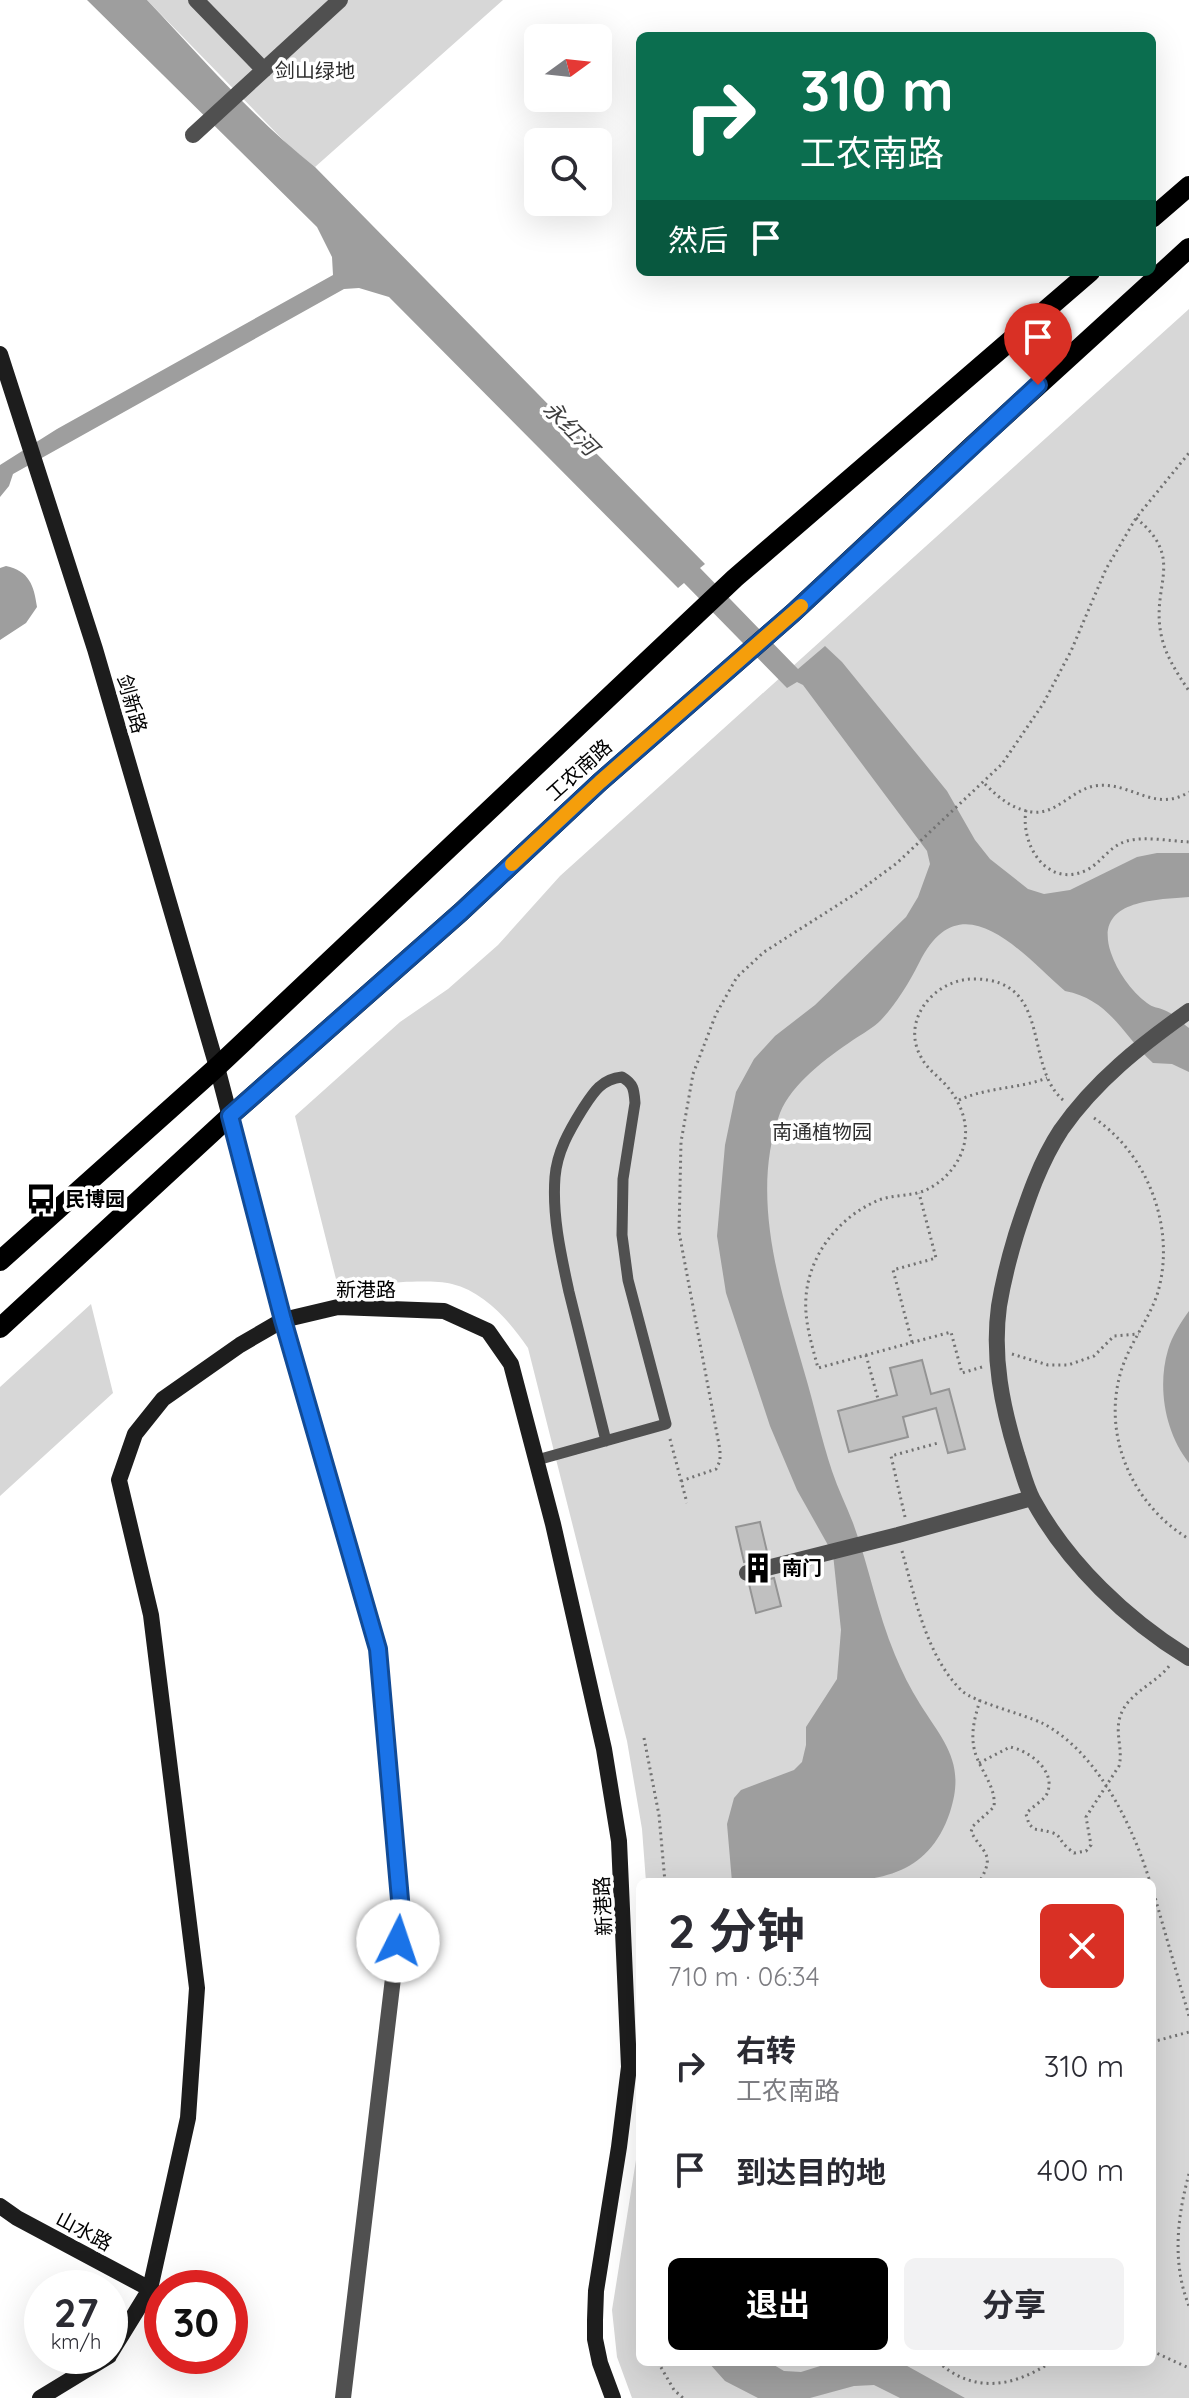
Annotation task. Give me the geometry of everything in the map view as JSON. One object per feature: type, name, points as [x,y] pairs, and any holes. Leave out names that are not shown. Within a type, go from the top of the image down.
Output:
[{"type":"main road","points":[[1156,215],[1189,186]]},
{"type":"main road","name":"工农南路","points":[[0,1328],[230,1116],[461,912],[600,782],[793,613],[1189,248]]},
{"type":"main road","name":"工农南路","points":[[0,1261],[217,1067],[735,578],[1085,276]]},
{"type":"street","points":[[196,0],[264,70]]},
{"type":"street","points":[[199,129],[340,0]]},
{"type":"street","name":"剑新路","points":[[0,354],[95,649],[217,1067],[283,1320]]},
{"type":"street","points":[[1183,1655],[1096,1585],[1053,1531],[1032,1498],[1007,1421],[997,1354],[999,1307],[1008,1263],[1035,1177],[1062,1129],[1105,1077],[1188,1012]]},
{"type":"street","name":"新港路","points":[[154,2270],[188,2118],[197,1988],[151,1615],[119,1480],[135,1434],[163,1399],[240,1345],[283,1320],[338,1307],[444,1311],[488,1331],[511,1364],[537,1460],[604,1749],[619,1841],[629,2067],[596,2291],[595,2320],[600,2363],[613,2398]]},
{"type":"street","points":[[283,1320],[378,1649],[401,1911],[343,2398]]},
{"type":"street","points":[[747,1573],[1032,1498]]},
{"type":"street","name":"山水路","points":[[0,2206],[144,2286]]},
{"type":"street","name":"新港路","points":[[128,2325],[144,2299]]},
{"type":"street","name":"新港路","points":[[40,2398],[82,2374]]},
{"type":"lane","points":[[537,1460],[666,1424],[628,1280],[622,1235],[623,1179],[635,1103],[634,1089],[630,1081],[622,1077],[601,1083],[560,1149],[555,1175],[561,1255],[606,1441]]},
{"type":"path","points":[[681,1481],[716,1469],[720,1461],[679,1232],[681,1142],[693,1074],[716,1014],[737,977],[764,952],[855,894],[913,849],[1002,764],[1043,704],[1071,651],[1106,569],[1136,518],[1189,453]]},
{"type":"path","points":[[1136,518],[1151,530],[1162,550],[1161,634],[1175,669],[1189,691]]},
{"type":"path","points":[[984,782],[1000,800],[1036,812],[1050,809],[1092,786],[1111,785],[1153,800],[1168,800],[1189,792]]},
{"type":"path","points":[[1026,810],[1024,828],[1031,850],[1047,866],[1066,874],[1089,869],[1105,853],[1131,839],[1189,842]]},
{"type":"path","points":[[957,1100],[985,1090],[1019,1087],[1047,1078]]},
{"type":"path","points":[[912,1342],[893,1270],[936,1258],[919,1193]]},
{"type":"path","points":[[997,1354],[1016,1355],[1056,1366],[1068,1365],[1094,1356],[1114,1336],[1139,1334]]},
{"type":"path","points":[[866,1355],[878,1399]]},
{"type":"path","points":[[666,1424],[687,1503]]},
{"type":"path","points":[[938,1443],[891,1456],[916,1603],[938,1656],[965,1694],[1013,1711],[1058,1732],[1071,1744],[1105,1785],[1140,1848],[1149,1878]]},
{"type":"path","points":[[979,1763],[1010,1747],[1037,1759],[1049,1788],[1048,1793],[1028,1810],[1026,1817],[1034,1829],[1051,1829],[1058,1833],[1074,1853],[1086,1851],[1091,1845],[1086,1817],[1116,1772],[1121,1758],[1118,1726],[1125,1704],[1183,1655]]},
{"type":"path","points":[[980,1700],[973,1723],[973,1742],[995,1797],[994,1807],[973,1826],[971,1832],[986,1850],[988,1867],[982,1878]]},
{"type":"path","points":[[644,1738],[657,1803],[665,1878]]},
{"type":"path","points":[[1156,1901],[1189,2016]]},
{"type":"path","points":[[1156,2041],[1189,2032]]},
{"type":"path","points":[[1189,2174],[1177,2255],[1178,2270],[1189,2306]]},
{"type":"path","points":[[1156,2353],[1189,2368]]},
{"type":"path","points":[[660,2366],[674,2390],[683,2398]]},
{"type":"path","points":[[944,2366],[965,2380],[994,2384],[1017,2381],[1044,2366]]},
{"type":"green space","name":"剑山绿地","points":[[147,0],[503,0],[315,167],[290,147]]},
{"type":"green space","name":"南通植物园","points":[[1189,309],[1189,2398],[632,2398],[617,2357],[612,2310],[636,2160],[636,2366],[1156,2366],[1156,1878],[646,1878],[642,1829],[627,1741],[528,1348],[505,1318],[486,1301],[452,1284],[412,1282],[338,1287],[295,1116],[400,1022],[448,989],[498,945],[560,876]]},
{"type":"green space","points":[[91,1304],[113,1393],[0,1496],[0,1387]]},
{"type":"water","name":"永红河","points":[[87,0],[147,0],[249,108],[315,167],[705,564],[700,568],[798,669],[825,646],[842,662],[947,791],[975,840],[990,859],[1028,889],[1044,894],[1070,890],[1137,857],[1157,853],[1189,853],[1189,897],[1130,906],[1111,922],[1108,936],[1114,960],[1130,987],[1149,1005],[1171,1013],[1189,1028],[1189,1072],[1172,1064],[1153,1063],[1105,1011],[1094,1002],[1065,991],[1011,943],[992,931],[972,925],[953,926],[936,938],[902,993],[881,1020],[811,1072],[793,1091],[780,1113],[771,1145],[767,1177],[768,1210],[786,1308],[828,1459],[859,1539],[889,1639],[906,1680],[944,1742],[954,1766],[954,1795],[940,1834],[928,1851],[897,1872],[871,1878],[732,1878],[727,1824],[734,1798],[741,1790],[794,1770],[802,1762],[806,1727],[837,1679],[841,1630],[833,1554],[797,1490],[770,1426],[726,1293],[717,1236],[725,1145],[736,1092],[754,1059],[775,1036],[815,1005],[906,917],[918,897],[930,864],[927,851],[803,685],[797,682],[787,688],[684,583],[678,588],[389,297],[359,288],[344,289],[13,474],[9,486],[0,497],[0,465],[57,429],[333,275],[332,257],[317,227]]},
{"type":"water","points":[[6,566],[20,571],[29,580],[37,607],[26,623],[0,640],[0,568]]},
{"type":"water","points":[[1189,1311],[1189,1463],[1169,1424],[1163,1379],[1170,1345]]},
{"type":"water","points":[[712,2366],[776,2366],[784,2371],[801,2372],[820,2366],[907,2366],[965,2398],[900,2398],[874,2385],[854,2386],[810,2398],[758,2398],[725,2381]]},
{"type":"building","points":[[922,1360],[931,1394],[949,1389],[965,1449],[948,1453],[936,1408],[903,1417],[908,1437],[849,1452],[838,1411],[897,1395],[890,1368]]},
{"type":"building","points":[[760,1522],[768,1556],[744,1562],[736,1527]]},
{"type":"building","points":[[774,1578],[781,1606],[756,1613],[749,1584]]},
{"type":"slow traffic","points":[[512,864],[600,782],[801,606]]},
{"type":"place","name":"民博园","points":[[41,1199]]},
{"type":"place","name":"南门","points":[[758,1568]]},
{"type":"route","points":[[398,1941],[401,1911],[378,1649],[283,1320],[230,1116],[461,912],[600,782],[793,613],[1038,385]]}]
